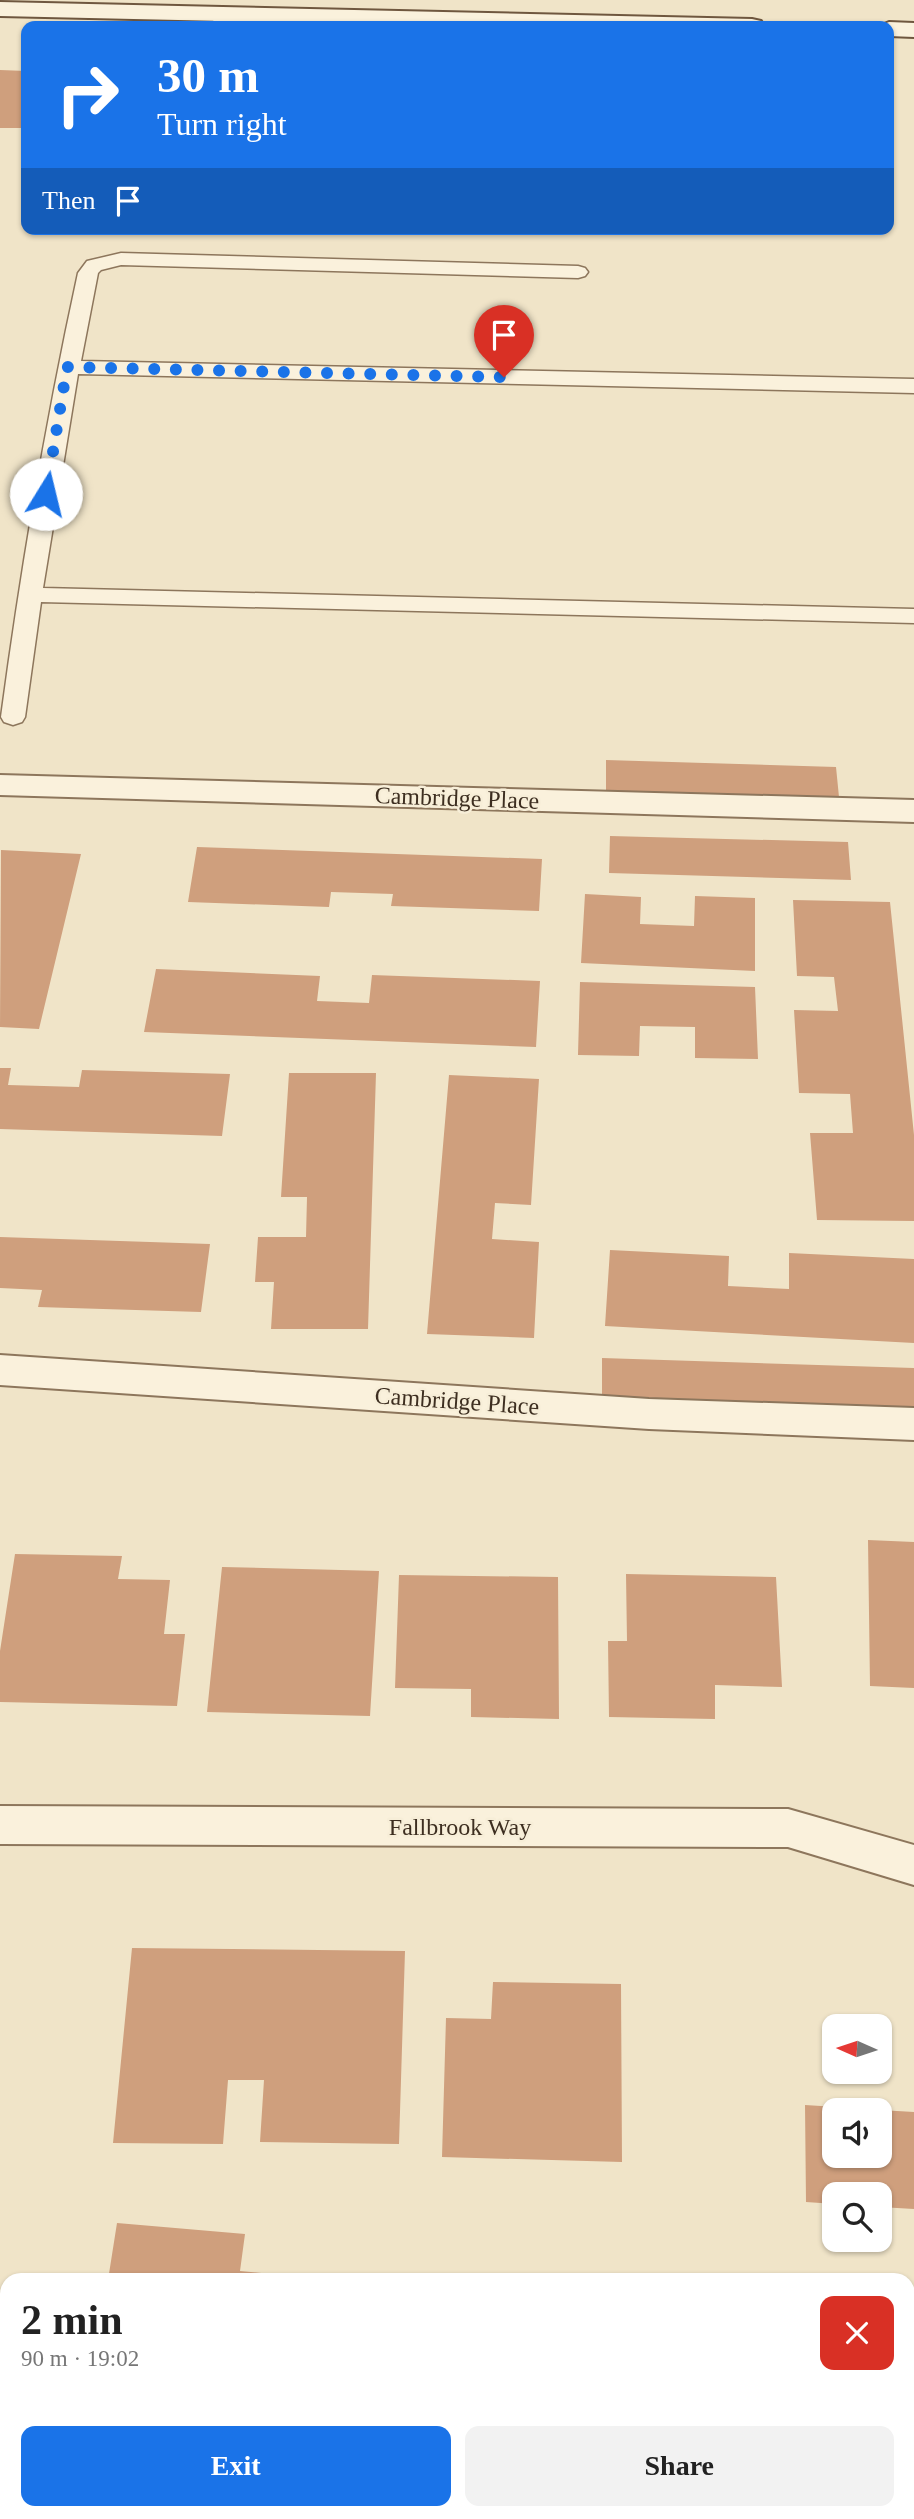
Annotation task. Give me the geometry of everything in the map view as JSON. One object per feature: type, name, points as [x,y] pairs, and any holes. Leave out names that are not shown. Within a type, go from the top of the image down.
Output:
[{"type":"street","points":[[0,9],[222,20],[310,21]]},
{"type":"street","points":[[894,29],[914,30]]},
{"type":"street","name":"Cambridge Place","points":[[0,785],[914,811]]},
{"type":"street","name":"Cambridge Place","points":[[0,1370],[649,1414],[914,1424]]},
{"type":"street","name":"Fallbrook Way","points":[[0,1825],[788,1828],[914,1865]]},
{"type":"lane","points":[[13,717],[29,595],[67,367],[88,272],[94,265],[121,259],[578,272]]},
{"type":"lane","points":[[67,367],[914,386]]},
{"type":"lane","points":[[29,595],[914,616]]},
{"type":"building","points":[[0,70],[21,71],[21,128],[0,128]]},
{"type":"building","points":[[606,760],[836,767],[839,797],[606,792]]},
{"type":"building","points":[[610,836],[848,842],[851,880],[609,873]]},
{"type":"building","points":[[197,847],[542,859],[539,911],[391,906],[393,894],[331,892],[329,907],[188,902]]},
{"type":"building","points":[[1,850],[81,854],[39,1029],[0,1027]]},
{"type":"building","points":[[585,894],[641,897],[640,924],[694,926],[695,896],[755,898],[755,971],[581,963]]},
{"type":"building","points":[[793,900],[890,902],[914,1135],[914,1221],[817,1220],[810,1133],[853,1133],[850,1094],[799,1093],[794,1010],[838,1011],[834,977],[797,976]]},
{"type":"building","points":[[156,969],[320,976],[317,1001],[369,1003],[372,975],[540,981],[536,1047],[144,1032]]},
{"type":"building","points":[[580,982],[755,987],[758,1059],[695,1058],[695,1027],[640,1026],[639,1056],[578,1055]]},
{"type":"building","points":[[0,1068],[11,1068],[8,1085],[79,1087],[82,1070],[230,1074],[222,1136],[0,1129]]},
{"type":"building","points":[[289,1073],[376,1073],[368,1329],[271,1329],[274,1282],[255,1282],[258,1237],[306,1237],[307,1197],[281,1197]]},
{"type":"building","points":[[449,1075],[539,1079],[531,1205],[495,1203],[492,1239],[539,1242],[534,1338],[427,1334]]},
{"type":"building","points":[[0,1237],[210,1244],[201,1312],[38,1307],[42,1290],[0,1288]]},
{"type":"building","points":[[610,1250],[729,1256],[728,1286],[789,1289],[789,1253],[914,1259],[914,1343],[605,1326]]},
{"type":"building","points":[[602,1358],[914,1368],[914,1419],[602,1408]]},
{"type":"building","points":[[868,1540],[914,1542],[914,1688],[870,1686]]},
{"type":"building","points":[[15,1554],[122,1556],[118,1579],[170,1580],[164,1634],[185,1634],[177,1706],[0,1702],[0,1651]]},
{"type":"building","points":[[222,1567],[379,1571],[370,1716],[207,1712]]},
{"type":"building","points":[[626,1574],[776,1577],[782,1687],[715,1685],[715,1719],[609,1717],[608,1641],[627,1641]]},
{"type":"building","points":[[399,1575],[558,1577],[559,1719],[471,1717],[471,1689],[395,1688]]},
{"type":"building","points":[[132,1948],[405,1951],[399,2144],[260,2142],[264,2080],[228,2080],[223,2144],[113,2143]]},
{"type":"building","points":[[493,1982],[621,1984],[622,2162],[442,2157],[446,2018],[491,2019]]},
{"type":"building","points":[[805,2105],[822,2106],[822,2168],[892,2168],[892,2111],[914,2112],[914,2209],[892,2208],[892,2182],[822,2182],[822,2203],[806,2202]]},
{"type":"building","points":[[117,2223],[245,2234],[240,2271],[260,2273],[109,2273]]},
{"type":"route","points":[[46,494],[67,367],[504,377]]}]
